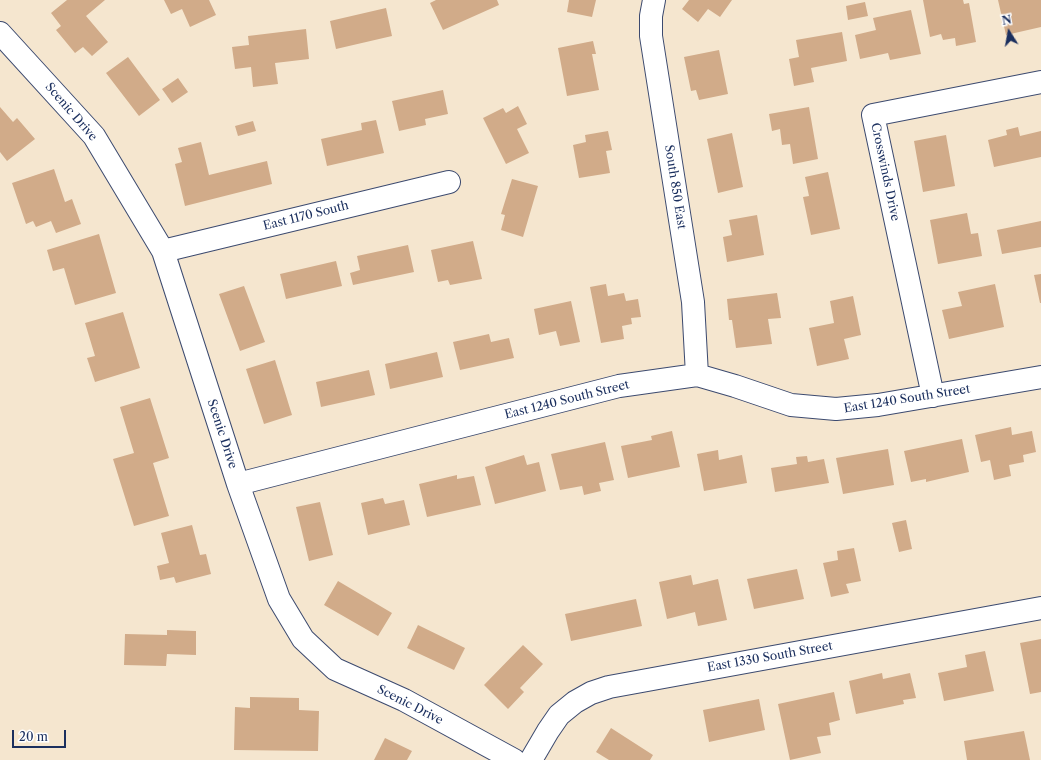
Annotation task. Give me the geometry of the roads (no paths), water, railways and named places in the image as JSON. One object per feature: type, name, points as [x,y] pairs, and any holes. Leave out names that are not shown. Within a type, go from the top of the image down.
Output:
[{"type":"street","name":"South 850 East","points":[[654,0],[651,16],[651,36],[693,302],[697,375]]},
{"type":"street","name":"Scenic Drive","points":[[0,33],[94,136],[163,251],[238,484],[279,599],[303,639],[335,669],[404,700],[514,760]]},
{"type":"street","name":"Crosswinds Drive","points":[[933,396],[874,115],[1041,82]]},
{"type":"street","name":"East 1170 South","points":[[163,251],[449,182]]},
{"type":"street","name":"East 1240 South Street","points":[[238,484],[618,386],[697,375],[791,405],[836,409],[878,405],[1041,377]]},
{"type":"street","name":"East 1330 South Street","points":[[531,760],[559,715],[575,702],[591,693],[609,687],[1041,608]]}]
